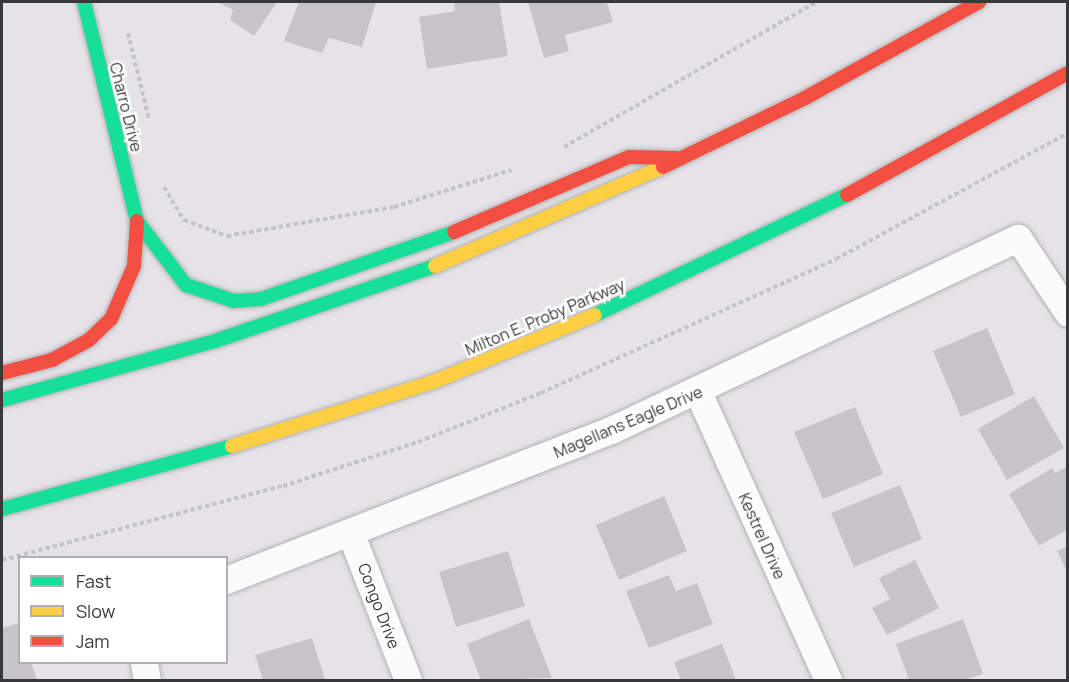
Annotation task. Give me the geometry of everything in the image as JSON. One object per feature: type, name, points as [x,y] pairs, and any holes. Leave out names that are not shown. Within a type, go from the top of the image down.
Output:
[{"type":"main road","name":"Charro Drive","points":[[84,2],[137,220]]},
{"type":"main road","points":[[2,400],[215,341],[384,286],[583,206],[682,158],[979,2]]},
{"type":"main road","name":"Milton E. Proby Parkway","points":[[2,509],[252,441],[433,382],[633,299],[842,198],[1068,73]]},
{"type":"main road","points":[[137,220],[186,285],[234,301],[261,299],[443,237],[629,157],[682,158]]},
{"type":"main road","points":[[2,373],[52,360],[89,340],[111,319],[134,266],[137,220]]},
{"type":"street","name":"Magellans Eagle Drive","points":[[228,579],[698,392],[1018,238],[1068,313]]},
{"type":"street","name":"Kestrel Drive","points":[[698,392],[828,681]]},
{"type":"street","name":"Congo Drive","points":[[350,532],[408,681]]},
{"type":"street","points":[[144,664],[147,681]]},
{"type":"path","points":[[555,152],[816,2]]},
{"type":"path","points":[[21,556],[283,486],[418,442],[520,401],[836,258],[1068,133]]},
{"type":"path","points":[[130,191],[162,184],[184,220],[227,236],[394,207],[515,168]]},
{"type":"path","points":[[2,561],[18,557]]},
{"type":"building","points":[[218,2],[277,2],[254,36],[230,20],[233,10]]},
{"type":"building","points":[[299,2],[376,2],[362,47],[329,38],[322,53],[284,41]]},
{"type":"building","points":[[454,2],[499,2],[508,56],[427,69],[419,17],[455,11]]},
{"type":"building","points":[[528,2],[607,2],[613,22],[565,35],[569,51],[544,58]]},
{"type":"building","points":[[987,328],[1015,394],[961,417],[933,351]]},
{"type":"building","points":[[1034,396],[1064,448],[1007,480],[978,429]]},
{"type":"building","points":[[855,407],[883,474],[823,499],[794,432]]},
{"type":"building","points":[[1068,466],[1068,529],[1039,546],[1009,494],[1052,468],[1055,473]]},
{"type":"building","points":[[900,485],[922,539],[854,567],[831,513]]},
{"type":"building","points":[[664,496],[687,551],[619,580],[596,525]]},
{"type":"building","points":[[1068,546],[1068,574],[1057,551]]},
{"type":"building","points":[[508,551],[525,606],[456,627],[439,572]]},
{"type":"building","points":[[915,560],[939,608],[887,635],[872,608],[890,599],[879,578]]},
{"type":"building","points":[[669,575],[676,591],[697,583],[713,624],[649,648],[626,591]]},
{"type":"building","points":[[529,619],[552,678],[481,680],[467,644]]},
{"type":"building","points":[[963,619],[983,674],[964,680],[909,680],[896,644]]},
{"type":"building","points":[[18,623],[18,664],[32,664],[37,680],[2,680],[2,628]]},
{"type":"building","points":[[312,638],[325,680],[263,680],[255,655]]},
{"type":"building","points":[[722,644],[736,680],[681,680],[674,662]]},
{"type":"traffic: fast","points":[[84,2],[137,221]]},
{"type":"traffic: fast","points":[[595,315],[847,195]]},
{"type":"traffic: fast","points":[[137,221],[186,285],[234,301],[261,299],[454,232]]},
{"type":"traffic: fast","points":[[2,400],[215,341],[435,266]]},
{"type":"traffic: fast","points":[[2,509],[232,446]]},
{"type":"traffic: slow","points":[[435,266],[663,167]]},
{"type":"traffic: slow","points":[[232,446],[433,382],[595,315]]},
{"type":"traffic: jam","points":[[663,167],[805,98],[979,2]]},
{"type":"traffic: jam","points":[[847,195],[1068,73]]},
{"type":"traffic: jam","points":[[454,232],[629,157],[677,158]]},
{"type":"traffic: jam","points":[[2,373],[52,360],[89,340],[111,319],[134,266],[137,221]]}]
